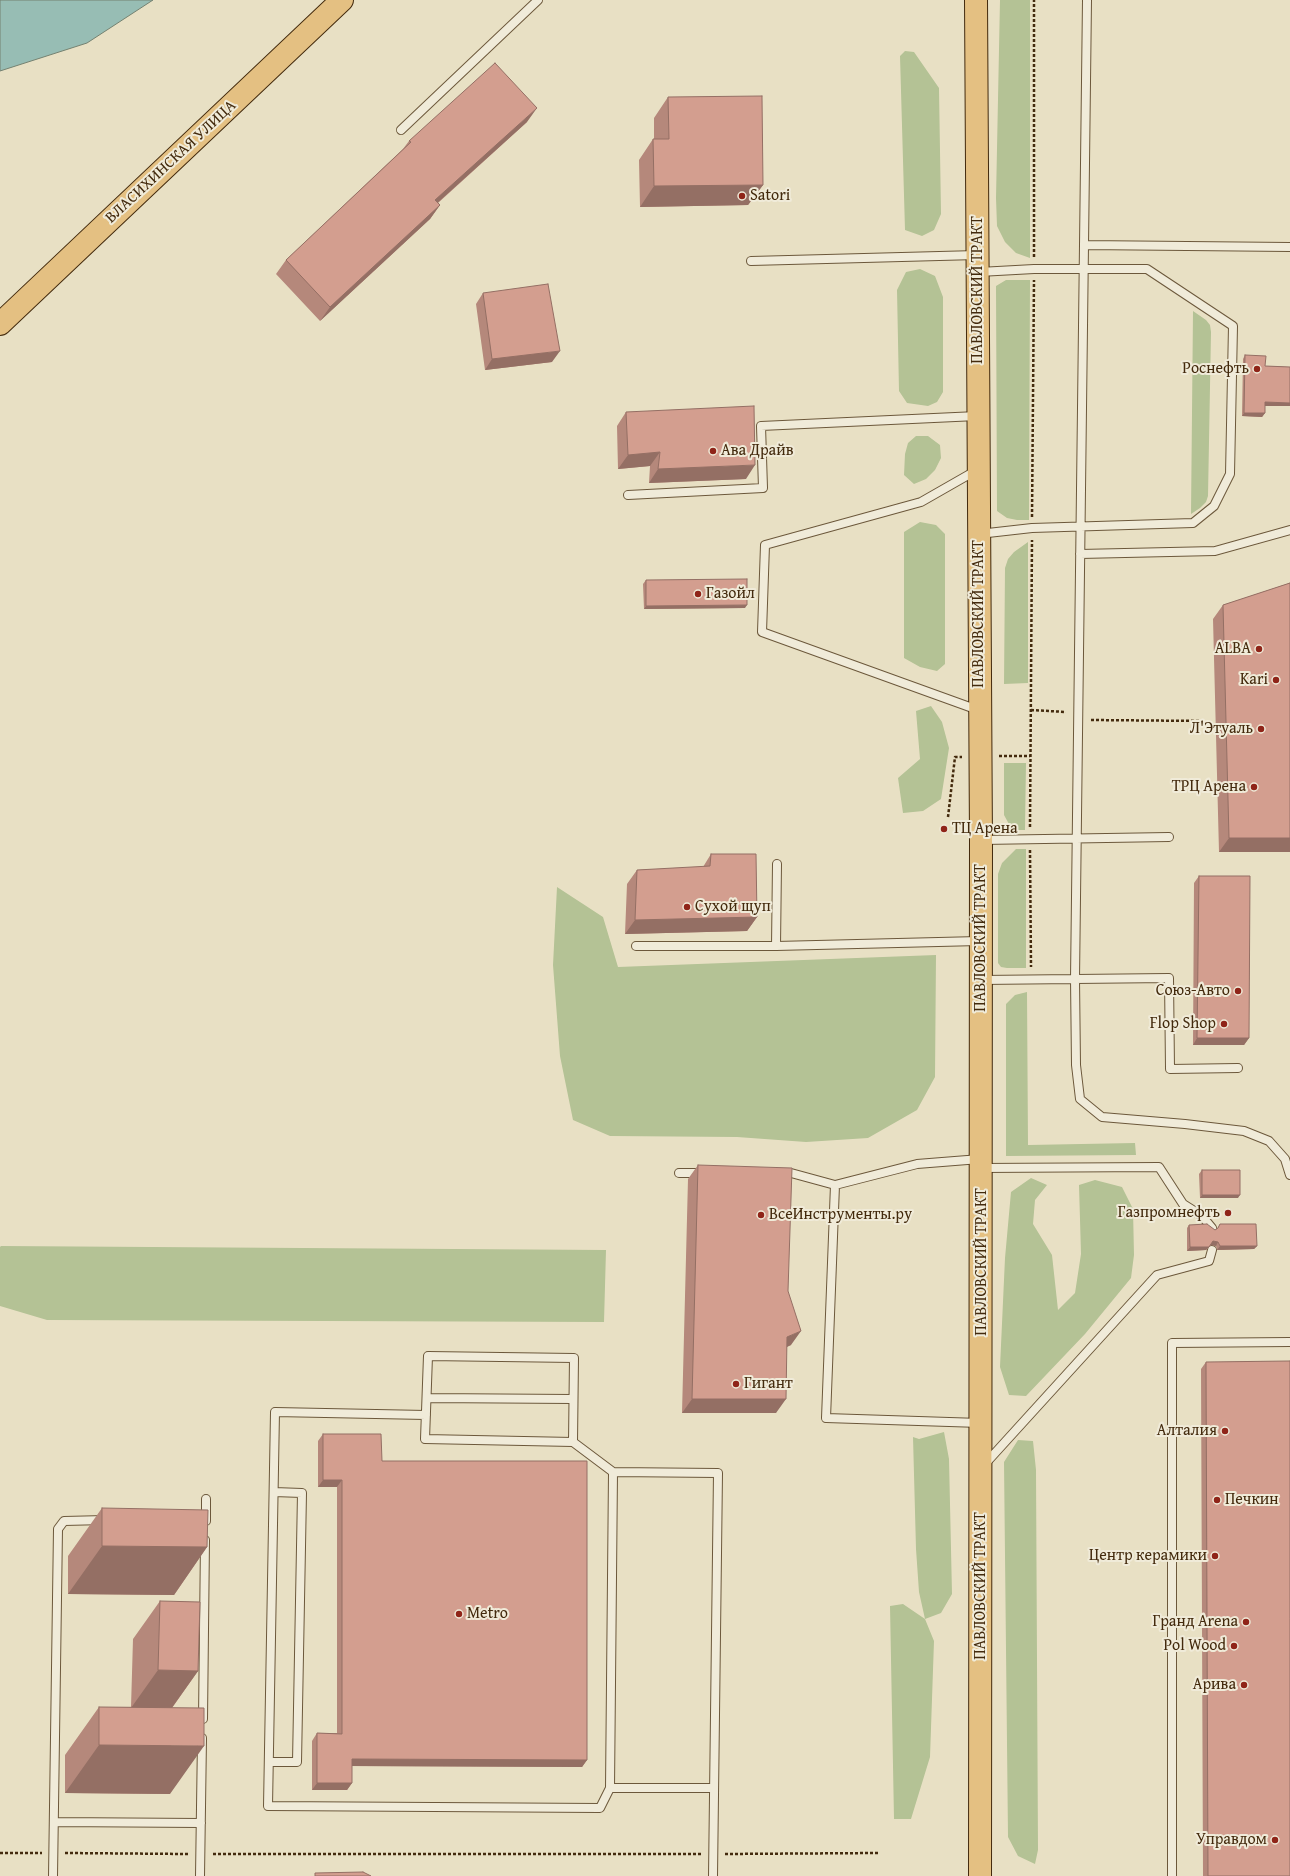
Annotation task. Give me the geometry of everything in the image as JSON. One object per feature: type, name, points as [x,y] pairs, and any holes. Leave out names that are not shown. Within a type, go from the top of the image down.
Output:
[{"type":"main road","name":"ВЛАСИХИНСКАЯ УЛИЦА","points":[[0,324],[342,0]]},
{"type":"main road","name":"ПАВЛОВСКИЙ ТРАКТ","points":[[976,0],[979,710],[981,840],[982,1467],[980,1876]]},
{"type":"lane","points":[[401,130],[538,0]]},
{"type":"lane","points":[[1087,0],[1075,979],[1076,1065],[1080,1099],[1102,1117],[1244,1131],[1269,1141],[1285,1159],[1290,1175]]},
{"type":"lane","points":[[1084,245],[1290,247]]},
{"type":"lane","points":[[751,261],[978,263],[1034,269],[1147,269],[1233,326],[1230,474],[1214,506],[1193,523],[1032,528],[978,534]]},
{"type":"lane","points":[[628,495],[763,488],[761,426],[978,416]]},
{"type":"lane","points":[[978,470],[921,502],[765,546],[762,632],[979,710]]},
{"type":"lane","points":[[1080,554],[1215,550],[1290,530]]},
{"type":"lane","points":[[981,840],[1169,837]]},
{"type":"lane","points":[[776,946],[777,864]]},
{"type":"lane","points":[[636,946],[776,946],[980,941]]},
{"type":"lane","points":[[981,980],[1169,978],[1170,1068],[1238,1068]]},
{"type":"lane","points":[[775,1173],[791,1173],[835,1185],[917,1164],[1158,1167],[1183,1204],[1202,1216],[1212,1228]]},
{"type":"lane","points":[[679,1173],[711,1173]]},
{"type":"lane","points":[[835,1185],[826,1418],[982,1423]]},
{"type":"lane","points":[[982,1467],[1157,1275],[1209,1261],[1212,1250]]},
{"type":"lane","points":[[1172,1876],[1172,1343],[1290,1342]]},
{"type":"lane","points":[[573,1442],[574,1358],[428,1356],[425,1439],[573,1442],[613,1472],[718,1473],[713,1876]]},
{"type":"lane","points":[[427,1398],[573,1400]]},
{"type":"lane","points":[[426,1415],[275,1412],[268,1806],[600,1808],[610,1788],[613,1472]]},
{"type":"lane","points":[[269,1762],[297,1762],[298,1746],[302,1493],[274,1492]]},
{"type":"lane","points":[[200,1876],[202,1521],[206,1500]]},
{"type":"lane","points":[[53,1876],[58,1529],[64,1520],[114,1520]]},
{"type":"lane","points":[[610,1788],[714,1788]]},
{"type":"lane","points":[[54,1822],[201,1823]]},
{"type":"path","points":[[1031,980],[1030,839],[1032,528]]},
{"type":"path","points":[[1031,710],[1074,712],[1078,720],[1206,721]]},
{"type":"path","points":[[0,1853],[878,1854]]},
{"type":"green space","points":[[1000,0],[1030,0],[1030,258],[1016,253],[1005,242],[997,226],[996,198]]},
{"type":"green space","points":[[905,51],[914,52],[939,88],[941,214],[934,230],[922,236],[905,230],[900,56]]},
{"type":"green space","points":[[920,269],[935,276],[943,297],[943,392],[937,402],[928,406],[907,403],[899,391],[897,290],[906,272]]},
{"type":"green space","points":[[1006,280],[1030,280],[1029,520],[1007,518],[997,511],[996,286]]},
{"type":"green space","points":[[1193,311],[1206,320],[1210,325],[1211,332],[1208,496],[1206,502],[1191,514]]},
{"type":"green space","points":[[916,436],[928,436],[940,445],[941,458],[935,470],[926,479],[914,484],[904,475],[905,454],[908,443]]},
{"type":"green space","points":[[920,522],[936,525],[945,534],[945,664],[937,671],[920,667],[904,658],[904,532]]},
{"type":"green space","points":[[1028,542],[1028,683],[1004,684],[1005,568],[1008,559],[1014,552]]},
{"type":"green space","points":[[931,706],[942,722],[949,748],[941,799],[923,811],[903,813],[898,778],[920,759],[916,711]]},
{"type":"green space","points":[[1004,763],[1026,763],[1025,830],[1015,830],[1010,826],[1004,815]]},
{"type":"green space","points":[[1016,849],[1026,849],[1026,968],[1001,967],[998,963],[998,874],[1002,863]]},
{"type":"green space","points":[[557,887],[603,917],[618,967],[936,955],[935,1077],[917,1110],[868,1138],[806,1142],[737,1137],[610,1136],[573,1120],[560,1056],[553,965]]},
{"type":"green space","points":[[1027,992],[1028,1145],[1135,1143],[1136,1155],[1006,1156],[1006,1004],[1015,995]]},
{"type":"green space","points":[[1031,1178],[1047,1185],[1035,1200],[1033,1224],[1052,1255],[1058,1310],[1075,1293],[1081,1254],[1079,1185],[1095,1180],[1122,1187],[1133,1209],[1134,1255],[1131,1278],[1085,1334],[1026,1396],[1009,1395],[1000,1367],[1005,1258],[1011,1192]]},
{"type":"green space","points":[[1,1246],[606,1250],[604,1322],[47,1320],[0,1306]]},
{"type":"green space","points":[[944,1432],[949,1459],[952,1594],[941,1613],[925,1619],[919,1592],[916,1549],[913,1437],[919,1439]]},
{"type":"green space","points":[[1018,1440],[1033,1441],[1036,1470],[1038,1850],[1035,1864],[1018,1856],[1008,1837],[1004,1462]]},
{"type":"green space","points":[[903,1604],[925,1619],[934,1641],[930,1757],[911,1819],[894,1819],[890,1606]]},
{"type":"water","points":[[0,0],[153,0],[87,43],[0,71]]},
{"type":"building","points":[[495,63],[537,108],[435,200],[440,205],[330,307],[286,260],[411,142],[409,141]]},
{"type":"building","points":[[762,96],[763,185],[654,186],[653,139],[669,139],[668,97]]},
{"type":"building","points":[[548,284],[560,351],[492,359],[483,293]]},
{"type":"building","points":[[1245,355],[1266,356],[1265,366],[1290,367],[1290,403],[1265,402],[1265,413],[1244,413]]},
{"type":"building","points":[[754,406],[755,465],[658,469],[660,452],[628,455],[626,412]]},
{"type":"building","points":[[747,579],[747,605],[646,606],[646,580]]},
{"type":"building","name":"ТРЦ Арена","points":[[1290,583],[1290,838],[1229,838],[1223,605]]},
{"type":"building","name":"Сухой щуп","points":[[711,854],[756,854],[757,917],[635,920],[637,870],[710,866]]},
{"type":"building","points":[[1199,876],[1250,876],[1249,1038],[1197,1038]]},
{"type":"building","points":[[698,1165],[792,1168],[788,1291],[801,1331],[787,1337],[786,1399],[692,1399]]},
{"type":"building","points":[[1202,1170],[1240,1170],[1240,1195],[1202,1195]]},
{"type":"building","points":[[1207,1224],[1215,1230],[1220,1224],[1256,1224],[1257,1246],[1220,1246],[1218,1242],[1213,1241],[1209,1247],[1190,1247],[1189,1225]]},
{"type":"building","name":"Гранд Arena","points":[[1290,1361],[1290,1876],[1208,1876],[1206,1362]]},
{"type":"building","name":"Metro","points":[[323,1434],[381,1434],[382,1461],[587,1461],[587,1760],[352,1759],[352,1783],[317,1783],[317,1733],[342,1734],[342,1480],[323,1480]]},
{"type":"building","points":[[102,1508],[208,1510],[207,1547],[102,1546]]},
{"type":"building","points":[[160,1601],[200,1602],[198,1671],[158,1670]]},
{"type":"building","points":[[99,1707],[204,1708],[204,1746],[99,1745]]},
{"type":"building","points":[[363,1872],[371,1876],[315,1876],[315,1873]]},
{"type":"place","name":"Satori","points":[[742,196]]},
{"type":"place","name":"Роснефть","points":[[1257,369]]},
{"type":"place","name":"Ава Драйв","points":[[713,451]]},
{"type":"place","name":"Газойл","points":[[698,594]]},
{"type":"place","name":"ALBA","points":[[1259,649]]},
{"type":"place","name":"Kari","points":[[1276,680]]},
{"type":"place","name":"Л'Этуаль","points":[[1261,729]]},
{"type":"place","name":"ТРЦ Арена","points":[[1254,787]]},
{"type":"place","name":"ТЦ Арена","points":[[944,829]]},
{"type":"place","name":"Сухой щуп","points":[[687,907]]},
{"type":"place","name":"Союз-Авто","points":[[1238,991]]},
{"type":"place","name":"Flop Shop","points":[[1224,1024]]},
{"type":"place","name":"Газпромнефть","points":[[1228,1213]]},
{"type":"place","name":"ВсеИнструменты.ру","points":[[761,1215]]},
{"type":"place","name":"Гигант","points":[[736,1384]]},
{"type":"place","name":"Алталия","points":[[1225,1431]]},
{"type":"place","name":"Печкин","points":[[1217,1500]]},
{"type":"place","name":"Центр керамики","points":[[1215,1556]]},
{"type":"place","name":"Metro","points":[[459,1614]]},
{"type":"place","name":"Гранд Arena","points":[[1246,1622]]},
{"type":"place","name":"Pol Wood","points":[[1234,1646]]},
{"type":"place","name":"Арива","points":[[1244,1685]]},
{"type":"place","name":"Управдом","points":[[1275,1840]]}]
